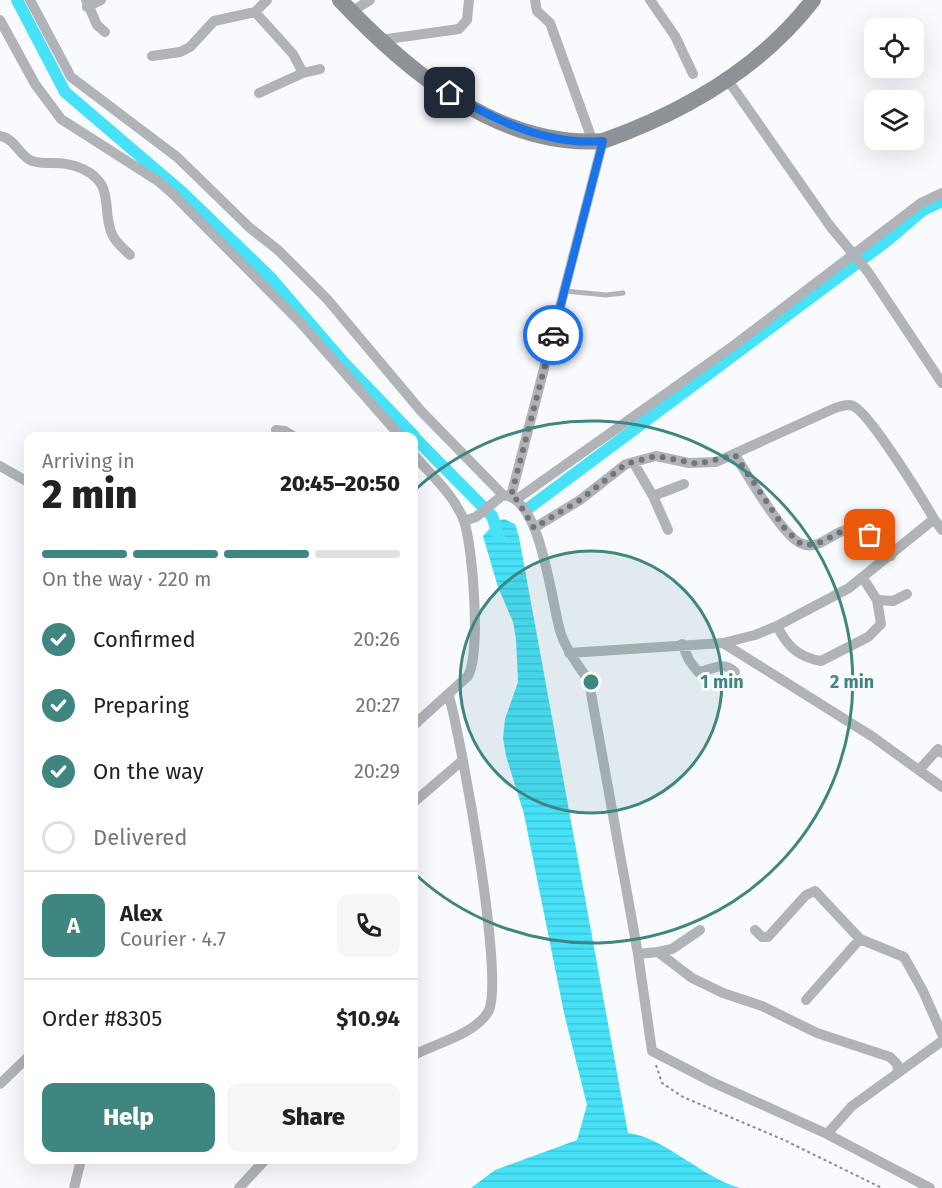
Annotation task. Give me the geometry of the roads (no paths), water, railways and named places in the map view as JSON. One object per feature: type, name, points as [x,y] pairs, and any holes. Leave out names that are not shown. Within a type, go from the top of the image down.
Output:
[{"type":"main road","points":[[345,6],[419,75],[499,121],[544,135],[598,141],[664,117],[755,62],[774,45],[813,0]]},
{"type":"street","points":[[30,0],[71,77],[177,157],[250,228],[278,250],[327,298],[345,324],[421,411],[534,528],[556,620],[569,653],[593,692],[638,954],[652,1051],[712,1082],[827,1134],[930,1188]]},
{"type":"street","points":[[101,0],[86,4],[97,25],[105,32]]},
{"type":"street","points":[[152,56],[180,52],[190,47],[214,21],[255,12],[267,0]]},
{"type":"street","points":[[345,6],[370,0]]},
{"type":"street","points":[[380,40],[459,29],[467,20],[469,0]]},
{"type":"street","points":[[506,498],[563,291],[598,141],[550,23],[537,11],[535,0]]},
{"type":"street","points":[[650,0],[675,36],[693,74]]},
{"type":"street","points":[[255,12],[292,54],[303,73]]},
{"type":"street","points":[[0,20],[35,84],[60,119],[158,181],[174,194],[300,322],[396,432]]},
{"type":"street","points":[[259,93],[303,73],[320,69]]},
{"type":"street","points":[[727,79],[830,226],[868,272],[942,383]]},
{"type":"street","points":[[0,136],[14,142],[27,158],[33,161],[66,162],[91,174],[99,182],[108,205],[112,234],[130,255]]},
{"type":"street","points":[[464,521],[476,517],[506,498],[733,346],[856,256],[921,203],[942,194]]},
{"type":"street","points":[[534,528],[580,500],[617,469],[633,462],[656,456],[706,463],[735,455],[834,408],[853,406],[915,486],[942,530]]},
{"type":"street","points":[[276,430],[286,432]]},
{"type":"street","points":[[735,455],[785,529],[796,541],[809,545],[844,529],[854,528],[878,540],[891,556]]},
{"type":"street","points":[[418,460],[449,496],[464,521],[473,586],[474,644],[471,669],[448,696],[418,722]]},
{"type":"street","points":[[633,462],[653,496],[668,530]]},
{"type":"street","points":[[0,466],[24,480]]},
{"type":"street","points":[[653,496],[684,484]]},
{"type":"street","points":[[569,653],[723,643],[777,626],[825,602],[863,578],[934,519]]},
{"type":"street","points":[[777,626],[786,645],[800,654],[821,661],[876,632],[881,624],[877,600],[863,578]]},
{"type":"street","points":[[877,600],[893,601],[907,594]]},
{"type":"street","points":[[723,643],[873,736],[942,787]]},
{"type":"street","points":[[682,644],[689,660],[698,672],[722,665],[726,665],[735,672]]},
{"type":"street","points":[[418,1053],[481,1022],[494,1000],[493,958],[463,760],[448,696]]},
{"type":"street","points":[[919,770],[937,747]]},
{"type":"street","points":[[418,799],[463,760]]},
{"type":"street","points":[[755,930],[762,937],[768,937],[806,895],[815,891],[860,939],[896,953],[909,964],[942,1034]]},
{"type":"street","points":[[638,954],[672,949],[700,930]]},
{"type":"street","points":[[806,1000],[860,939]]},
{"type":"street","points":[[658,952],[692,978],[723,993],[762,1006],[817,1033],[890,1057],[897,1064],[898,1073]]},
{"type":"street","points":[[827,1134],[852,1106],[942,1041]]},
{"type":"street","points":[[0,1084],[24,1061]]},
{"type":"street","points":[[74,1188],[80,1164]]},
{"type":"street","points":[[239,1188],[261,1164]]},
{"type":"lane","points":[[563,291],[606,295],[623,293]]},
{"type":"water","points":[[504,519],[515,524],[519,537],[628,1133],[655,1142],[725,1183],[740,1188],[471,1188],[495,1170],[577,1140],[587,1105],[564,1013],[524,814],[506,756],[503,738],[505,719],[518,682],[516,639],[513,622],[498,587],[483,536],[496,522]]},
{"type":"waterway","points":[[17,0],[65,92],[182,192],[270,277],[343,362],[410,432]]},
{"type":"waterway","points":[[530,507],[888,240],[923,210],[942,201]]},
{"type":"waterway","points":[[418,441],[492,516],[499,537]]}]
